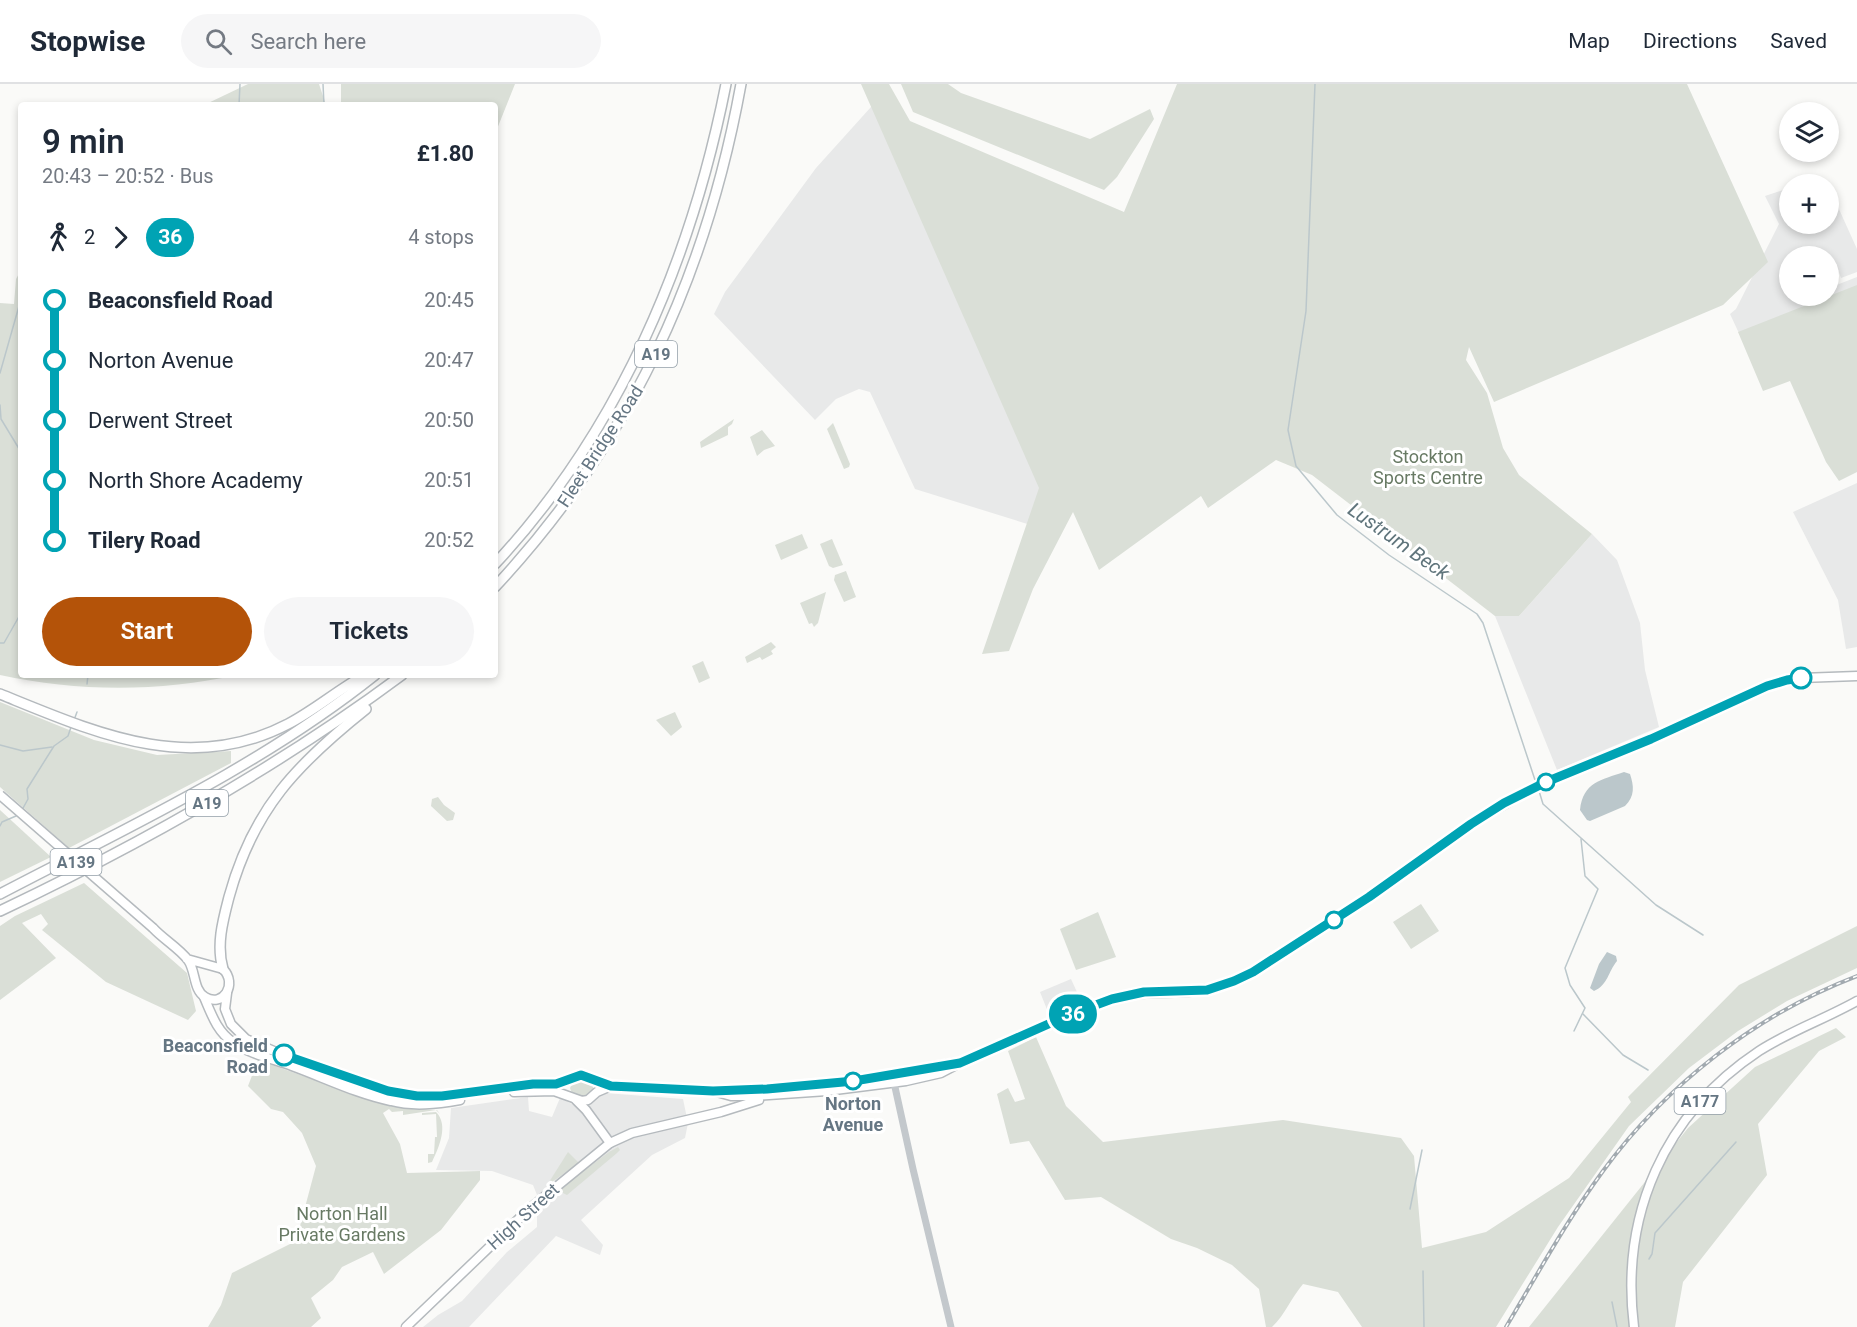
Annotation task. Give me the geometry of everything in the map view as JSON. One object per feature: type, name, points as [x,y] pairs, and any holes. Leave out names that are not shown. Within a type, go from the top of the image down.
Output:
[{"type":"highway","name":"Fleet Bridge Road","points":[[498,560],[539,512],[583,452],[640,352],[671,281],[698,204],[726,84]]},
{"type":"highway","name":"Fleet Bridge Road","points":[[498,583],[524,556],[577,487],[616,428],[652,362],[687,283],[714,205],[741,84]]},
{"type":"highway","points":[[0,694],[81,727],[121,740],[150,746],[210,747],[234,743],[287,724],[360,678]]},
{"type":"highway","name":"A19","points":[[2,893],[225,775],[320,716],[371,678]]},
{"type":"highway","name":"A19","points":[[0,911],[120,850],[231,789],[334,724],[398,678]]},
{"type":"highway","points":[[224,969],[220,944],[224,918],[236,873],[249,839],[268,806],[287,780],[306,760],[399,678]]},
{"type":"main road","points":[[713,1091],[730,1096],[777,1095],[893,1079],[960,1063],[1031,1031],[1124,996],[1144,992],[1198,991],[1234,981],[1253,972],[1369,897],[1471,824],[1504,803],[1536,787],[1660,736],[1767,686],[1801,678],[1857,676]]},
{"type":"main road","name":"A139","points":[[0,795],[187,959],[197,988],[204,997],[221,1032],[233,1043],[393,1102],[428,1104],[518,1091],[554,1091],[572,1098],[588,1100]]},
{"type":"main road","name":"A139","points":[[187,959],[224,969]]},
{"type":"main road","points":[[196,982],[203,969],[213,965]]},
{"type":"main road","points":[[204,997],[213,1000],[227,993],[230,988],[230,978],[224,969]]},
{"type":"main road","points":[[227,993],[225,1009],[231,1024],[246,1039],[283,1055],[388,1091],[417,1096],[442,1096],[533,1084],[556,1084],[581,1075],[611,1086],[713,1091],[893,1079]]},
{"type":"main road","name":"A177","points":[[1634,1327],[1630,1285],[1635,1230],[1641,1206],[1655,1170],[1684,1121],[1707,1093],[1748,1059],[1778,1040],[1857,1001]]},
{"type":"main road","points":[[568,1080],[565,1088],[572,1098],[586,1110],[610,1143]]},
{"type":"main road","points":[[594,1080],[598,1088],[597,1092]]},
{"type":"main road","points":[[586,1110],[588,1100],[597,1092],[611,1086]]},
{"type":"main road","name":"High Street","points":[[406,1327],[528,1210],[610,1143],[632,1133],[656,1129],[777,1095]]},
{"type":"street","points":[[893,1079],[912,1169],[951,1327]]},
{"type":"shaded area","points":[[889,87],[1050,490],[1034,526],[915,489],[870,392],[859,389],[836,399],[815,420],[714,314],[725,292],[816,168]]},
{"type":"shaded area","points":[[1779,191],[1779,224],[1765,196]]},
{"type":"shaded area","points":[[1839,209],[1857,249],[1857,272],[1841,278],[1839,246],[1779,246],[1779,306],[1839,306],[1839,284],[1857,277],[1857,344],[1765,389],[1730,314],[1736,309],[1779,224],[1779,234],[1839,234]]},
{"type":"shaded area","points":[[1857,483],[1857,647],[1846,649],[1838,600],[1793,512]]},
{"type":"shaded area","points":[[1592,534],[1617,560],[1640,623],[1645,670],[1659,727],[1557,770],[1495,616],[1519,616]]},
{"type":"shaded area","points":[[1624,772],[1630,774],[1633,791],[1625,806],[1590,821],[1587,820],[1580,810],[1585,793],[1601,780]]},
{"type":"shaded area","points":[[1607,952],[1616,956],[1617,961],[1605,982],[1594,991],[1590,988],[1599,964]]},
{"type":"shaded area","points":[[1071,979],[1082,1003],[1050,1017],[1040,992]]},
{"type":"shaded area","points":[[605,1093],[683,1099],[688,1123],[685,1138],[652,1155],[581,1220],[603,1245],[600,1255],[556,1236],[469,1327],[423,1327],[462,1301],[507,1252],[537,1227],[537,1195],[533,1185],[492,1171],[436,1170],[449,1138],[451,1108],[528,1097],[529,1111],[552,1117],[560,1098],[576,1106]]},
{"type":"green space","points":[[248,84],[319,84],[325,102],[210,102]]},
{"type":"green space","points":[[341,84],[515,84],[498,126],[498,102],[341,102]]},
{"type":"green space","name":"Stockton Sports Centre","points":[[861,84],[889,84],[910,121],[1124,212],[1177,84],[1687,84],[1768,262],[1723,305],[1494,402],[1469,347],[1466,360],[1487,393],[1503,448],[1519,475],[1592,534],[1519,616],[1495,616],[1312,475],[1276,460],[1208,508],[1201,496],[1099,570],[1073,512],[1033,589],[1009,651],[982,654],[1039,488]]},
{"type":"green space","points":[[901,84],[948,84],[961,93],[1090,139],[1150,109],[1154,119],[1117,177],[1104,190],[913,112]]},
{"type":"green space","points":[[18,275],[18,678],[222,678],[178,685],[118,688],[59,685],[0,675],[0,303],[14,304]]},
{"type":"green space","points":[[1857,285],[1857,472],[1839,481],[1826,462],[1790,381],[1763,391],[1738,332],[1804,306],[1839,306],[1839,292]]},
{"type":"green space","points":[[734,419],[728,427],[728,435],[701,448],[700,442]]},
{"type":"green space","points":[[833,423],[850,464],[844,469],[827,429]]},
{"type":"green space","points":[[762,430],[775,446],[764,450],[757,456],[750,437]]},
{"type":"green space","points":[[802,534],[808,548],[781,560],[775,545]]},
{"type":"green space","points":[[832,539],[843,565],[833,568],[829,566],[820,544]]},
{"type":"green space","points":[[846,571],[856,597],[844,602],[834,580],[835,575]]},
{"type":"green space","points":[[826,592],[818,623],[814,627],[812,623],[809,624],[800,603]]},
{"type":"green space","points":[[771,642],[776,647],[771,651],[773,654],[762,660],[760,657],[747,663],[745,657]]},
{"type":"green space","points":[[703,661],[710,678],[699,683],[692,666]]},
{"type":"green space","points":[[0,702],[94,740],[157,755],[231,751],[231,763],[69,848],[0,787]]},
{"type":"green space","points":[[675,712],[682,727],[671,736],[656,720]]},
{"type":"green space","points":[[438,797],[455,813],[453,820],[447,821],[431,806],[432,799]]},
{"type":"green space","points":[[0,810],[51,857],[0,882]]},
{"type":"green space","points":[[84,883],[187,973],[196,1011],[188,1020],[106,982],[42,930],[48,924],[41,914],[22,923],[56,958],[0,1000],[0,926],[15,916]]},
{"type":"green space","points":[[1421,904],[1439,931],[1411,949],[1393,922]]},
{"type":"green space","points":[[1098,912],[1116,957],[1076,970],[1060,929]]},
{"type":"green space","points":[[1857,926],[1857,968],[1787,1001],[1738,1031],[1689,1068],[1629,1126],[1558,1227],[1496,1327],[1362,1327],[1338,1292],[1303,1284],[1277,1322],[1272,1327],[1266,1327],[1259,1289],[1232,1265],[1197,1248],[1171,1239],[1101,1197],[1065,1200],[1029,1141],[1010,1144],[997,1094],[1008,1088],[1015,1102],[1025,1099],[1008,1051],[1036,1037],[1066,1106],[1103,1142],[1283,1120],[1401,1138],[1414,1156],[1422,1248],[1486,1232],[1569,1178],[1631,1102],[1628,1097],[1739,985]]},
{"type":"green space","points":[[1836,1028],[1846,1037],[1819,1051],[1758,1124],[1767,1175],[1683,1282],[1675,1327],[1529,1327],[1688,1128],[1755,1067]]},
{"type":"green space","name":"Norton Hall Private Gardens","points":[[258,1060],[371,1100],[411,1109],[437,1110],[440,1114],[436,1110],[403,1115],[403,1111],[392,1112],[389,1109],[383,1113],[400,1144],[407,1173],[480,1171],[480,1180],[441,1230],[384,1274],[373,1252],[342,1267],[333,1280],[311,1298],[321,1318],[311,1327],[208,1327],[221,1305],[232,1273],[296,1241],[316,1166],[302,1133],[283,1112],[271,1109],[248,1086]]},
{"type":"green space","points":[[582,1079],[593,1083],[593,1091],[583,1096],[574,1095],[570,1088],[573,1082]]},
{"type":"green space","points":[[436,1112],[442,1123],[442,1136],[432,1162],[428,1163],[428,1154],[434,1154],[435,1137],[437,1137],[436,1114],[422,1115],[422,1113]]},
{"type":"green space","points":[[618,1147],[620,1150],[617,1153],[567,1195],[561,1192],[561,1188]]},
{"type":"green space","points":[[568,1152],[579,1163],[549,1184],[549,1182]]},
{"type":"waterway","points":[[239,102],[240,84]]},
{"type":"waterway","points":[[323,84],[324,102]]},
{"type":"waterway","name":"Lustrum Beck","points":[[1315,84],[1306,311],[1288,430],[1296,466],[1337,515],[1389,555],[1477,614],[1483,623],[1536,783]]},
{"type":"waterway","points":[[0,373],[18,310]]},
{"type":"waterway","points":[[0,405],[1,419],[18,447]]},
{"type":"waterway","points":[[0,643],[4,643],[18,618]]},
{"type":"waterway","points":[[87,684],[88,678]]},
{"type":"waterway","points":[[74,720],[77,712]]},
{"type":"waterway","points":[[22,810],[28,799],[27,789],[54,746],[68,736],[71,727]]},
{"type":"waterway","points":[[0,745],[23,751],[52,747]]},
{"type":"waterway","name":"Lustrum Beck","points":[[1539,791],[1543,804],[1656,905],[1703,935]]},
{"type":"waterway","points":[[0,826],[2,822],[16,816]]},
{"type":"waterway","points":[[1574,1031],[1585,1008],[1570,985],[1565,968],[1598,889],[1585,876],[1581,839]]},
{"type":"waterway","points":[[1583,1014],[1623,1055],[1648,1070]]},
{"type":"waterway","points":[[1649,1259],[1655,1233],[1736,1142]]},
{"type":"waterway","points":[[1410,1209],[1422,1150]]},
{"type":"waterway","points":[[1423,1271],[1424,1327]]},
{"type":"waterway","points":[[1612,1302],[1617,1327]]},
{"type":"railway","points":[[1506,1327],[1577,1209],[1603,1171],[1655,1110],[1716,1056],[1749,1032],[1784,1010],[1857,976]]},
{"type":"bus line","name":"36","points":[[284,1055],[388,1091],[425,1097],[459,1095],[533,1084],[556,1084],[581,1075],[611,1086],[713,1091],[767,1089],[884,1077],[939,1065],[960,1063],[1069,1015],[1112,999],[1144,992],[1207,990],[1234,981],[1253,972],[1369,897],[1504,803],[1546,782],[1651,739],[1767,686],[1801,678]]},
{"type":"place","name":"Beaconsfield Road","points":[[284,1055]]},
{"type":"place","name":"Norton Avenue","points":[[853,1081]]}]
